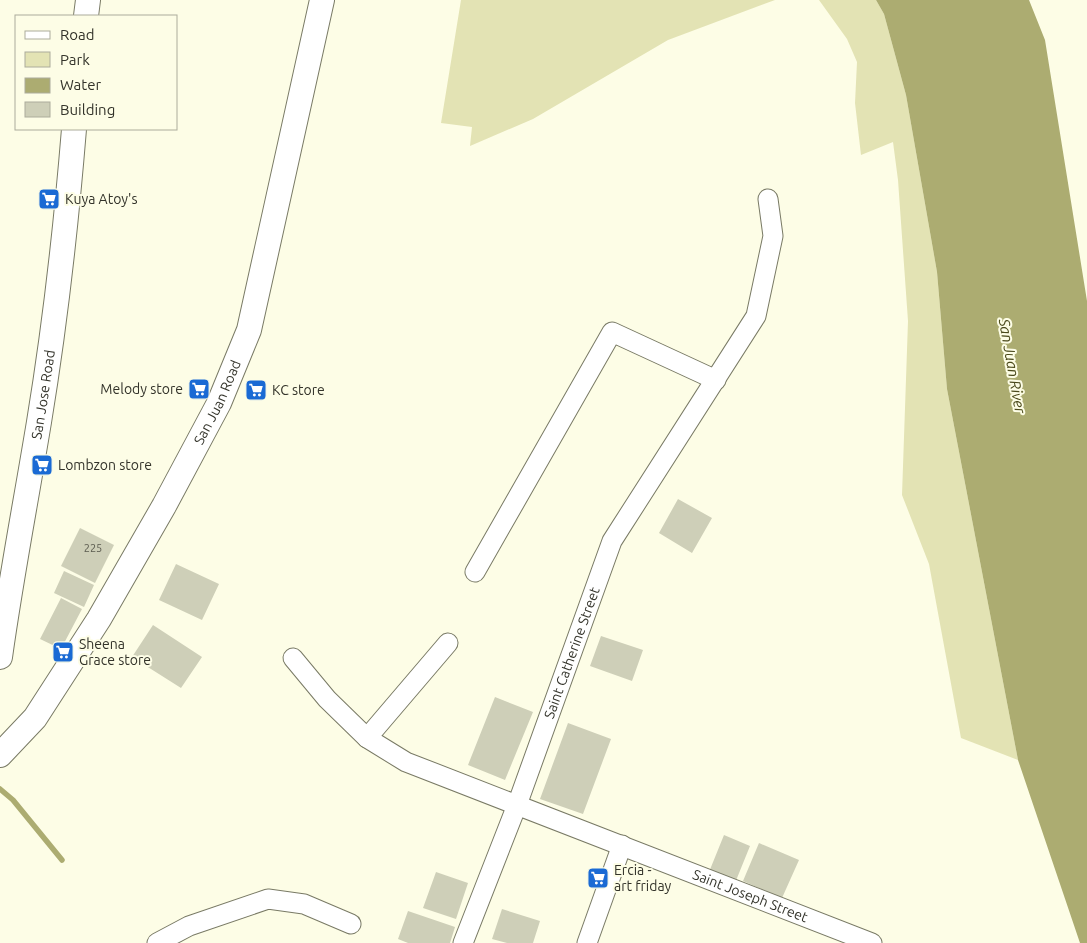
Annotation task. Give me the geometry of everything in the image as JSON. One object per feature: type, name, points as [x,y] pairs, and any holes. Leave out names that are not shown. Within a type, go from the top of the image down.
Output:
[{"type":"street","points":[[86,15],[88,0]]},
{"type":"street","name":"San Juan Road","points":[[0,755],[35,718],[99,619],[164,506],[219,403],[249,330],[322,0]]},
{"type":"street","name":"San Jose Road","points":[[0,657],[12,569],[39,422],[63,253],[74,130]]},
{"type":"street","name":"Saint Catherine Street","points":[[463,943],[517,805],[612,541],[756,316],[774,236],[768,199]]},
{"type":"street","points":[[475,572],[612,332],[716,380]]},
{"type":"street","points":[[367,738],[448,643]]},
{"type":"street","name":"Saint Joseph Street","points":[[293,658],[327,700],[367,738],[406,762],[872,943]]},
{"type":"street","points":[[587,943],[622,845]]},
{"type":"street","points":[[157,943],[189,926],[268,899],[304,904],[351,924]]},
{"type":"green space","points":[[461,0],[775,0],[668,40],[533,119],[470,146],[472,127],[441,123]]},
{"type":"green space","points":[[819,0],[876,0],[884,14],[906,95],[937,272],[947,389],[1018,760],[961,738],[929,564],[902,495],[908,321],[898,180],[893,142],[861,155],[855,103],[857,62],[847,39]]},
{"type":"water","name":"San Juan River","points":[[876,0],[1029,0],[1045,40],[1087,301],[1087,943],[1080,943],[1018,760],[947,389],[937,272],[906,95],[884,14]]},
{"type":"building","points":[[678,499],[712,518],[692,553],[659,533]]},
{"type":"building","points":[[80,528],[114,545],[95,583],[61,566]]},
{"type":"building","points":[[176,564],[219,584],[202,620],[159,600]]},
{"type":"building","points":[[64,571],[94,585],[84,607],[54,593]]},
{"type":"building","points":[[61,598],[82,609],[61,649],[40,639]]},
{"type":"building","points":[[153,625],[202,657],[181,688],[132,657]]},
{"type":"building","points":[[601,636],[643,650],[632,681],[590,666]]},
{"type":"building","points":[[495,697],[533,712],[505,780],[468,765]]},
{"type":"building","points":[[568,723],[611,739],[583,814],[540,799]]},
{"type":"building","points":[[724,835],[750,846],[735,883],[709,872]]},
{"type":"building","points":[[759,843],[799,860],[782,898],[743,881]]},
{"type":"building","points":[[436,872],[468,883],[456,919],[423,908]]},
{"type":"building","points":[[502,909],[540,921],[533,943],[507,943],[492,939]]},
{"type":"building","points":[[408,911],[455,927],[450,943],[408,943],[398,939]]},
{"type":"waterway","points":[[0,789],[13,800],[62,860]]},
{"type":"place","name":"Kuya Atoy's","points":[[49,199]]},
{"type":"place","name":"Melody store","points":[[199,389]]},
{"type":"place","name":"KC store","points":[[256,390]]},
{"type":"place","name":"Lombzon store","points":[[42,465]]},
{"type":"place","name":"Sheena Grace store","points":[[63,652]]},
{"type":"place","name":"Ercia - art friday","points":[[598,878]]}]
